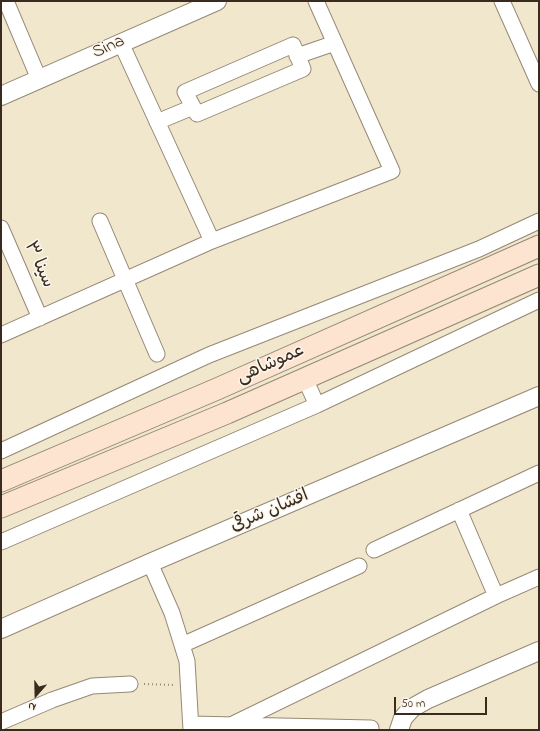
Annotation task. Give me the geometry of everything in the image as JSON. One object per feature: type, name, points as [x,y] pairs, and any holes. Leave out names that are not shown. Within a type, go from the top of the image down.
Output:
[{"type":"main road","name":"عموشاهی","points":[[1,481],[217,389],[539,246]]},
{"type":"main road","name":"عموشاهی","points":[[1,506],[227,413],[539,275]]},
{"type":"main road","points":[[515,285],[539,281]]},
{"type":"main road","points":[[217,389],[219,403],[227,413]]},
{"type":"street","points":[[6,1],[39,79]]},
{"type":"street","name":"Sina","points":[[1,96],[217,1]]},
{"type":"street","points":[[1,335],[212,241],[392,171],[316,1]]},
{"type":"street","points":[[502,1],[539,84]]},
{"type":"street","points":[[121,43],[212,241]]},
{"type":"street","points":[[297,56],[335,43]]},
{"type":"street","points":[[293,45],[297,56],[303,69],[196,114],[185,92],[293,45]]},
{"type":"street","points":[[157,122],[193,107]]},
{"type":"street","points":[[100,221],[157,354]]},
{"type":"street","points":[[1,451],[209,355],[479,249],[539,221]]},
{"type":"street","name":"سینا ۳","points":[[1,228],[40,318]]},
{"type":"street","points":[[1,542],[317,405],[539,300]]},
{"type":"street","points":[[304,379],[317,405]]},
{"type":"street","name":"افشان شرقی","points":[[1,629],[150,563],[539,396]]},
{"type":"street","points":[[374,550],[539,473]]},
{"type":"street","points":[[459,510],[496,596]]},
{"type":"street","points":[[150,563],[172,613],[187,660],[191,727],[231,725],[371,728]]},
{"type":"street","points":[[182,645],[359,566]]},
{"type":"street","points":[[231,725],[496,596],[539,578]]},
{"type":"street","points":[[399,730],[403,718],[412,708],[428,699],[539,651]]},
{"type":"street","points":[[1,722],[52,700],[92,686],[130,684]]},
{"type":"path","points":[[130,684],[189,685]]}]
